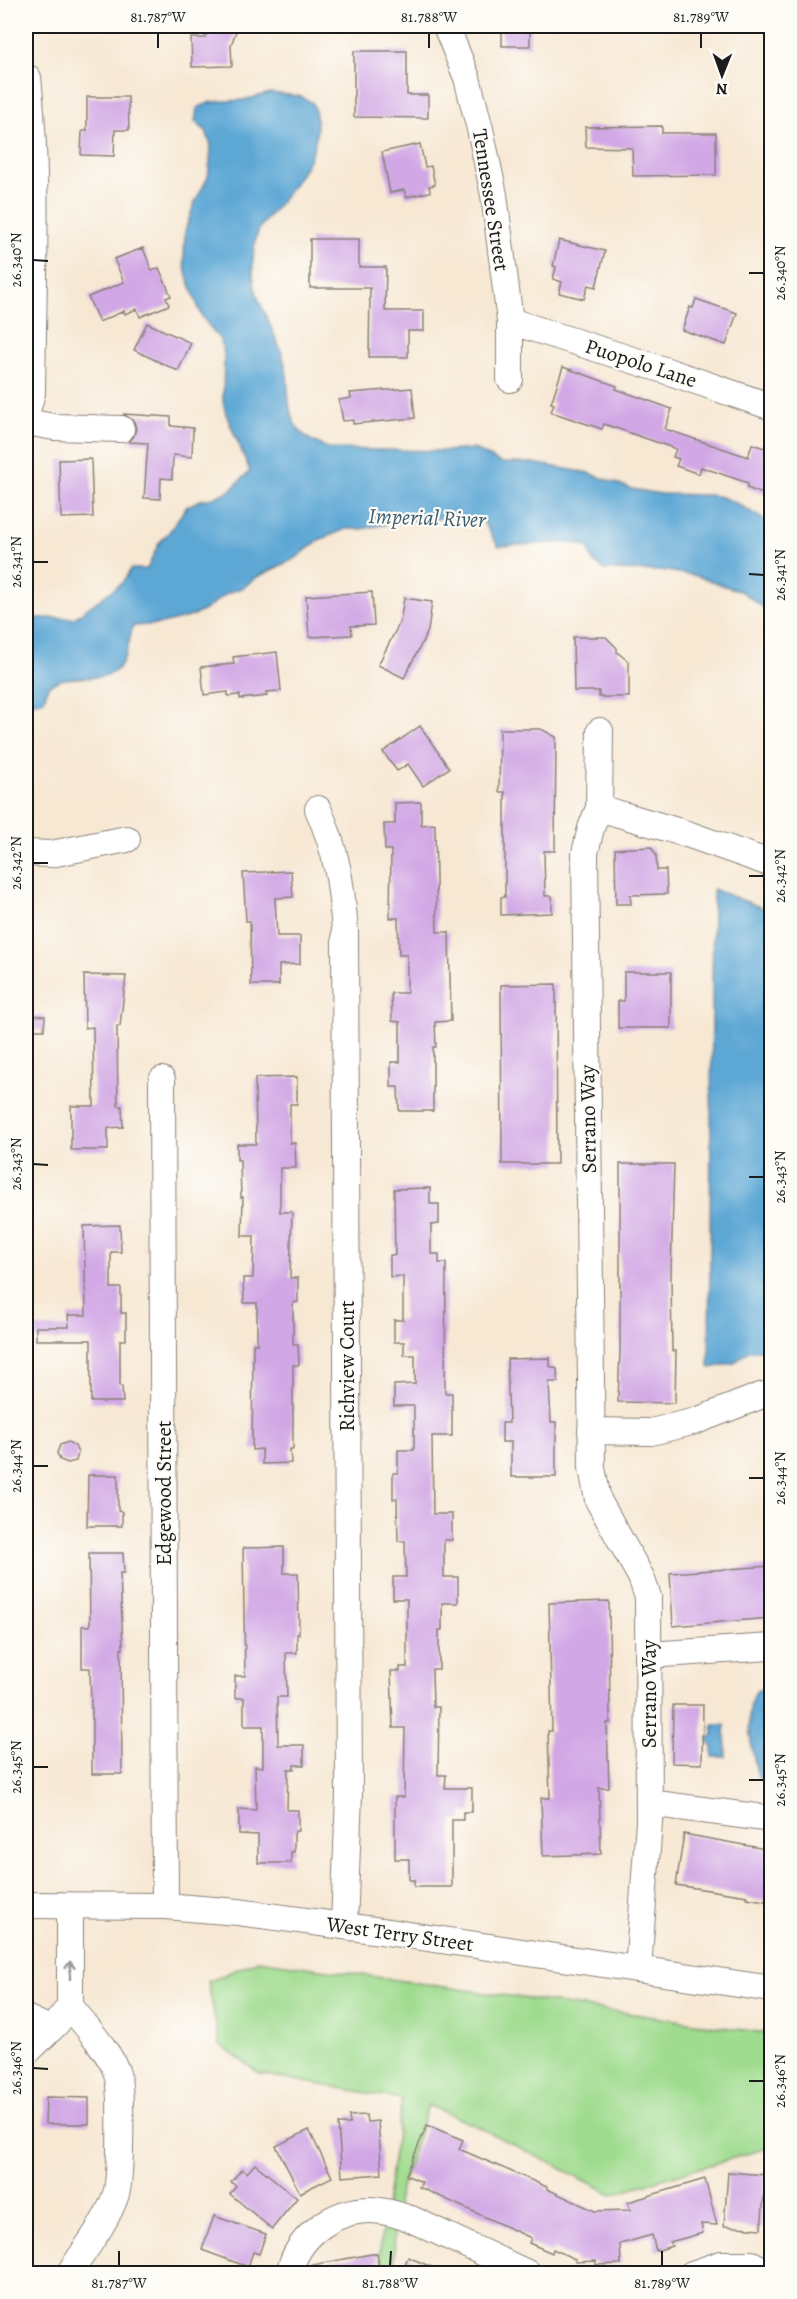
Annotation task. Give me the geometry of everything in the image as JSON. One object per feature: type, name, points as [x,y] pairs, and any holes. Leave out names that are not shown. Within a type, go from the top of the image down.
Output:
[{"type":"street","name":"Tennessee Street","points":[[446,26],[467,78],[494,195],[510,321],[510,379]]},
{"type":"street","points":[[26,78],[28,78],[31,110],[34,258],[32,393],[26,414]]},
{"type":"street","name":"Puopolo Lane","points":[[510,321],[589,345],[771,407]]},
{"type":"street","points":[[26,422],[54,427],[121,429]]},
{"type":"street","name":"Serrano Way","points":[[600,731],[599,808],[585,852],[592,1468],[598,1500],[641,1577],[648,1597],[649,1803],[638,1969]]},
{"type":"street","points":[[599,808],[690,835],[771,864]]},
{"type":"street","name":"Richview Court","points":[[318,809],[332,842],[341,881],[345,932],[349,1794],[345,1926]]},
{"type":"street","points":[[26,853],[51,854],[127,839]]},
{"type":"street","name":"Edgewood Street","points":[[162,1080],[165,1906]]},
{"type":"street","points":[[591,1431],[651,1432],[696,1421],[760,1395],[771,1393]]},
{"type":"street","points":[[648,1655],[771,1647]]},
{"type":"street","points":[[649,1803],[771,1819]]},
{"type":"street","name":"West Terry Street","points":[[26,1905],[165,1906],[238,1912],[771,1989]]},
{"type":"street","points":[[69,2274],[107,2213],[117,2192],[120,2102],[117,2073],[110,2059],[70,2006],[70,1906]]},
{"type":"street","points":[[26,2053],[50,2030],[70,2006]]},
{"type":"street","points":[[26,2018],[50,2030]]},
{"type":"street","points":[[289,2274],[298,2250],[312,2233],[330,2220],[349,2212],[370,2210],[391,2212],[411,2219],[529,2274]]},
{"type":"street","points":[[692,2274],[721,2264],[752,2264],[770,2274]]},
{"type":"green space","points":[[258,1960],[771,2034],[771,2150],[767,2148],[612,2194],[476,2126],[428,2105],[398,2197],[394,2228],[395,2273],[384,2273],[380,2253],[381,2239],[402,2099],[260,2074],[220,2045],[208,1982]]},
{"type":"water","name":"Imperial River","points":[[270,93],[299,96],[313,103],[316,119],[314,147],[309,160],[302,173],[258,231],[253,256],[255,288],[282,354],[291,412],[295,424],[302,433],[316,443],[331,449],[445,451],[474,449],[501,463],[533,463],[589,473],[632,489],[661,494],[722,497],[771,524],[771,613],[742,592],[697,576],[667,571],[604,570],[593,561],[588,547],[575,543],[498,546],[482,519],[453,516],[424,521],[405,520],[362,529],[346,529],[319,540],[296,558],[255,578],[244,587],[228,593],[203,611],[162,624],[133,626],[125,657],[115,671],[100,677],[59,680],[48,686],[44,700],[26,704],[26,618],[74,618],[122,583],[131,569],[147,569],[159,543],[186,507],[229,491],[250,471],[226,414],[223,401],[224,353],[220,340],[202,317],[187,276],[184,262],[185,231],[194,204],[208,177],[210,161],[211,145],[206,131],[195,122],[197,108],[211,102],[243,100]]},
{"type":"water","points":[[713,889],[771,911],[772,1349],[749,1351],[734,1363],[711,1368],[709,1367]]},
{"type":"water","points":[[772,1689],[771,1786],[758,1778],[749,1721],[752,1700],[757,1690]]},
{"type":"water","points":[[713,1725],[725,1725],[726,1757],[713,1757],[713,1747],[708,1742],[708,1738],[713,1735]]},
{"type":"building","points":[[210,26],[238,26],[231,45],[232,66],[192,67],[191,38],[205,38]]},
{"type":"building","points":[[502,26],[530,26],[530,46],[502,46]]},
{"type":"building","points":[[354,51],[407,51],[407,95],[428,95],[428,118],[354,117]]},
{"type":"building","points":[[87,97],[128,97],[129,130],[115,130],[114,156],[81,155],[82,131],[87,131]]},
{"type":"building","points":[[662,126],[662,133],[716,133],[716,175],[633,176],[632,148],[586,147],[585,127]]},
{"type":"building","points":[[420,144],[425,167],[431,166],[435,185],[429,186],[430,192],[406,197],[404,190],[390,193],[382,152]]},
{"type":"building","points":[[310,239],[359,239],[359,267],[386,267],[385,311],[424,311],[424,331],[408,331],[408,357],[369,357],[370,288],[310,288]]},
{"type":"building","points":[[559,240],[605,251],[596,287],[588,285],[584,299],[559,293],[562,282],[553,279],[556,267],[553,266]]},
{"type":"building","points":[[143,248],[152,271],[159,268],[171,296],[166,298],[169,305],[140,317],[137,309],[125,314],[124,311],[99,322],[88,297],[124,282],[114,259]]},
{"type":"building","points":[[696,299],[737,313],[726,345],[682,330],[690,307],[693,308]]},
{"type":"building","points":[[147,323],[191,343],[178,371],[134,350]]},
{"type":"building","points":[[563,367],[672,409],[665,429],[748,457],[752,444],[768,449],[767,453],[771,454],[771,497],[747,488],[748,483],[701,467],[699,474],[676,466],[679,459],[673,457],[676,449],[604,424],[602,429],[551,412],[554,404],[551,403]]},
{"type":"building","points":[[412,388],[415,418],[353,424],[353,420],[343,421],[339,400],[351,398],[350,393]]},
{"type":"building","points":[[123,414],[171,417],[171,426],[193,428],[192,457],[173,455],[172,479],[161,478],[160,499],[144,498],[148,443],[129,442],[136,429],[134,421]]},
{"type":"building","points":[[91,459],[93,517],[61,518],[59,460]]},
{"type":"building","points":[[372,592],[374,625],[351,626],[352,635],[309,637],[306,596]]},
{"type":"building","points":[[404,598],[432,602],[428,631],[404,678],[378,665],[400,622]]},
{"type":"building","points":[[573,637],[606,637],[617,648],[617,652],[629,662],[629,697],[599,697],[599,691],[574,691]]},
{"type":"building","points":[[277,652],[281,691],[266,692],[267,696],[240,699],[240,695],[228,696],[228,692],[204,695],[201,667],[234,664],[233,657]]},
{"type":"building","points":[[420,726],[449,768],[423,786],[408,764],[397,771],[383,752]]},
{"type":"building","points":[[500,729],[541,729],[556,737],[555,851],[544,851],[545,896],[552,896],[552,913],[501,915],[501,897],[505,897],[505,792],[499,792]]},
{"type":"building","points":[[421,802],[421,825],[435,824],[437,932],[449,932],[451,1021],[435,1022],[433,1111],[399,1111],[398,1087],[391,1087],[391,1062],[400,1062],[400,1022],[392,1021],[391,993],[407,993],[407,955],[399,955],[398,918],[390,918],[391,850],[385,850],[384,824],[395,824],[395,803]]},
{"type":"building","points":[[651,847],[656,855],[657,870],[666,870],[667,894],[630,895],[631,904],[616,904],[615,849]]},
{"type":"building","points":[[291,871],[293,897],[275,898],[277,936],[300,936],[300,964],[279,965],[279,985],[251,985],[250,921],[246,921],[243,873]]},
{"type":"building","points":[[624,972],[671,972],[671,1028],[618,1028],[618,1001],[624,1001]]},
{"type":"building","points":[[84,975],[126,976],[120,1026],[117,1026],[118,1106],[122,1106],[123,1127],[108,1128],[108,1150],[71,1150],[71,1106],[94,1106],[93,1027],[85,1028]]},
{"type":"building","points":[[556,984],[557,1164],[502,1164],[501,985]]},
{"type":"building","points":[[26,1015],[45,1016],[44,1030],[26,1030]]},
{"type":"building","points":[[297,1077],[297,1104],[290,1104],[290,1143],[295,1143],[296,1168],[280,1168],[280,1212],[292,1212],[290,1278],[298,1278],[298,1302],[293,1303],[293,1344],[298,1344],[299,1365],[293,1365],[293,1449],[290,1449],[291,1463],[262,1464],[262,1449],[252,1450],[253,1344],[257,1344],[257,1303],[244,1303],[243,1278],[253,1278],[254,1236],[242,1236],[243,1197],[241,1198],[240,1160],[237,1160],[237,1144],[256,1144],[255,1078]]},
{"type":"building","points":[[620,1164],[674,1164],[671,1274],[672,1351],[676,1351],[675,1403],[618,1402]]},
{"type":"building","points":[[430,1188],[430,1204],[439,1204],[439,1224],[431,1225],[431,1254],[439,1254],[439,1263],[446,1263],[445,1393],[452,1393],[452,1436],[432,1436],[433,1514],[452,1514],[452,1540],[444,1540],[444,1577],[458,1577],[458,1603],[442,1603],[439,1669],[432,1669],[433,1707],[439,1707],[438,1775],[446,1775],[445,1788],[472,1788],[472,1812],[463,1812],[463,1820],[452,1820],[452,1887],[414,1887],[414,1880],[409,1880],[409,1859],[395,1859],[395,1797],[404,1797],[405,1728],[393,1728],[391,1671],[400,1671],[400,1667],[407,1667],[407,1599],[393,1599],[393,1577],[406,1577],[405,1541],[398,1541],[397,1499],[393,1499],[393,1473],[398,1473],[398,1450],[414,1450],[414,1406],[394,1406],[394,1385],[415,1384],[415,1355],[404,1355],[404,1342],[394,1342],[394,1320],[403,1320],[403,1276],[390,1277],[390,1255],[395,1255],[394,1189]]},
{"type":"building","points":[[120,1225],[121,1252],[111,1252],[111,1288],[121,1288],[121,1313],[126,1313],[126,1340],[120,1340],[120,1386],[122,1386],[123,1402],[91,1402],[91,1340],[36,1340],[36,1327],[69,1327],[68,1315],[86,1315],[84,1226]]},
{"type":"building","points":[[550,1358],[550,1366],[557,1369],[558,1382],[549,1382],[551,1422],[556,1422],[556,1477],[511,1477],[511,1442],[502,1442],[502,1423],[509,1423],[507,1359]]},
{"type":"building","points":[[68,1442],[75,1446],[78,1453],[76,1461],[68,1463],[60,1460],[57,1453],[60,1445]]},
{"type":"building","points":[[88,1475],[118,1475],[118,1511],[122,1512],[122,1526],[87,1526]]},
{"type":"building","points":[[284,1547],[284,1573],[298,1573],[299,1634],[297,1634],[297,1653],[286,1653],[287,1697],[277,1697],[278,1745],[304,1745],[304,1765],[294,1765],[294,1769],[288,1769],[287,1810],[298,1810],[298,1831],[295,1831],[294,1835],[294,1852],[291,1852],[291,1863],[258,1863],[258,1835],[239,1834],[239,1809],[256,1810],[255,1766],[263,1767],[263,1726],[244,1726],[244,1698],[235,1698],[235,1676],[245,1676],[243,1548]]},
{"type":"building","points":[[89,1553],[123,1553],[124,1573],[120,1573],[123,1649],[121,1649],[122,1774],[92,1774],[90,1668],[82,1668],[82,1626],[90,1626]]},
{"type":"building","points":[[771,1566],[771,1618],[673,1626],[670,1573]]},
{"type":"building","points":[[609,1601],[610,1723],[607,1723],[609,1788],[599,1788],[601,1854],[543,1856],[541,1798],[550,1798],[548,1731],[552,1731],[549,1603]]},
{"type":"building","points":[[673,1705],[703,1705],[702,1764],[672,1763]]},
{"type":"building","points":[[684,1834],[771,1850],[771,1902],[676,1885]]},
{"type":"building","points":[[46,2097],[89,2098],[89,2124],[45,2124]]},
{"type":"building","points":[[366,2115],[367,2122],[378,2121],[382,2174],[342,2177],[338,2124],[350,2124],[349,2116]]},
{"type":"building","points":[[427,2125],[463,2140],[459,2149],[547,2187],[595,2211],[630,2210],[628,2202],[705,2179],[717,2225],[701,2224],[703,2233],[670,2242],[672,2246],[656,2251],[652,2235],[620,2244],[621,2264],[596,2265],[596,2261],[575,2262],[575,2259],[553,2249],[552,2253],[529,2243],[531,2238],[419,2187],[422,2182],[406,2175]]},
{"type":"building","points":[[309,2130],[332,2177],[300,2193],[276,2146]]},
{"type":"building","points":[[255,2164],[297,2198],[272,2229],[230,2194],[236,2186],[231,2182],[242,2169],[247,2173]]},
{"type":"building","points":[[728,2172],[766,2175],[761,2229],[724,2226]]},
{"type":"building","points":[[214,2216],[266,2234],[259,2254],[253,2252],[248,2267],[202,2250]]},
{"type":"building","points":[[377,2253],[380,2274],[308,2274],[307,2266]]},
{"type":"building","points":[[408,2257],[448,2274],[401,2274]]}]
